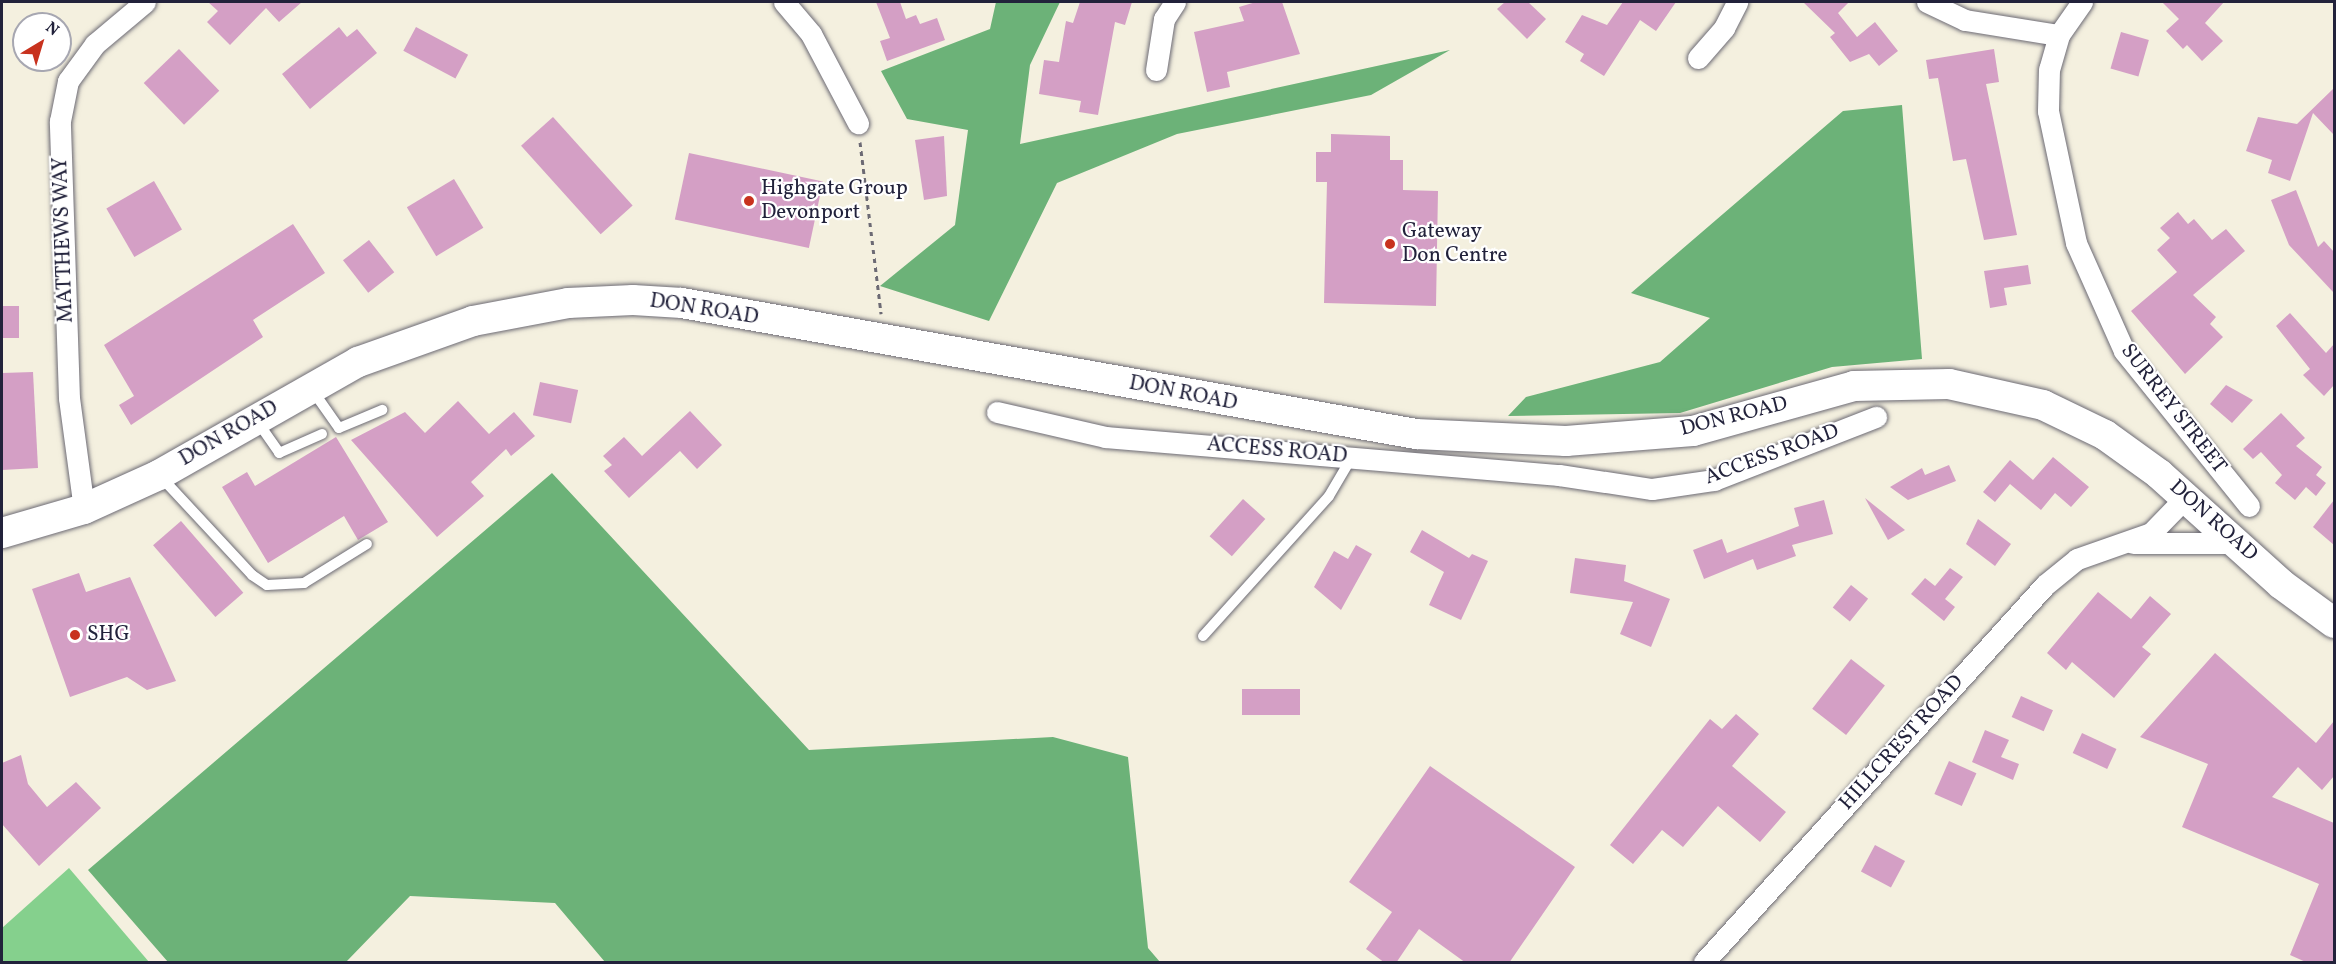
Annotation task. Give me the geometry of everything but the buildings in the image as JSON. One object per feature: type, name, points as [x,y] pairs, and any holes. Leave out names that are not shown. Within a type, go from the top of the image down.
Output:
[{"type":"main road","name":"DON ROAD","points":[[2,533],[84,509],[159,475],[255,418],[358,362],[473,321],[568,303],[682,303],[884,343],[1416,434],[1566,441],[1693,431],[1854,386],[1949,384],[2043,405],[2105,435],[2186,497],[2334,623]]},
{"type":"street","name":"MATTHEWS WAY","points":[[84,509],[69,398],[60,121],[68,81],[95,44],[144,2]]},
{"type":"street","points":[[784,2],[811,34],[858,123]]},
{"type":"street","points":[[1156,70],[1164,19],[1175,2]]},
{"type":"street","points":[[1698,58],[1725,28],[1737,2]]},
{"type":"street","points":[[1927,2],[1965,20],[2059,35]]},
{"type":"street","name":"SURREY STREET","points":[[2082,2],[2059,35],[2049,69],[2048,111],[2076,243],[2101,307],[2124,351],[2249,506]]},
{"type":"street","name":"ACCESS ROAD","points":[[997,411],[1105,437],[1559,475],[1652,489],[1714,480],[1876,417]]},
{"type":"street","points":[[1559,475],[1566,441]]},
{"type":"street","name":"HILLCREST ROAD","points":[[1704,963],[2045,585],[2077,559],[2114,543],[2151,533],[2186,497]]},
{"type":"street","name":"HILLCREST ROAD","points":[[2114,543],[2238,543]]},
{"type":"lane","points":[[311,388],[339,429],[382,410]]},
{"type":"lane","points":[[255,418],[279,453],[322,434]]},
{"type":"lane","points":[[1203,636],[1329,496],[1352,458]]},
{"type":"lane","points":[[159,475],[252,575],[267,585],[304,583],[367,544]]},
{"type":"path","points":[[858,123],[884,343]]},
{"type":"green space","points":[[996,2],[1060,2],[1030,65],[1020,144],[1450,50],[1371,95],[1177,134],[1057,183],[989,321],[880,286],[955,225],[968,130],[907,119],[881,71],[990,29]]},
{"type":"green space","points":[[1902,105],[1922,359],[1832,367],[1680,413],[1508,416],[1526,397],[1660,362],[1710,318],[1631,293],[1843,111]]},
{"type":"green space","points":[[552,473],[809,750],[1053,737],[1128,757],[1148,948],[1160,962],[605,962],[555,903],[410,896],[346,962],[168,962],[88,870]]},
{"type":"green space","points":[[69,868],[149,962],[2,962],[2,928]]},
{"type":"place","name":"Highgate Group Devonport","points":[[749,201]]},
{"type":"place","name":"Gateway Don Centre","points":[[1390,244]]},
{"type":"place","name":"SHG","points":[[75,635]]}]
